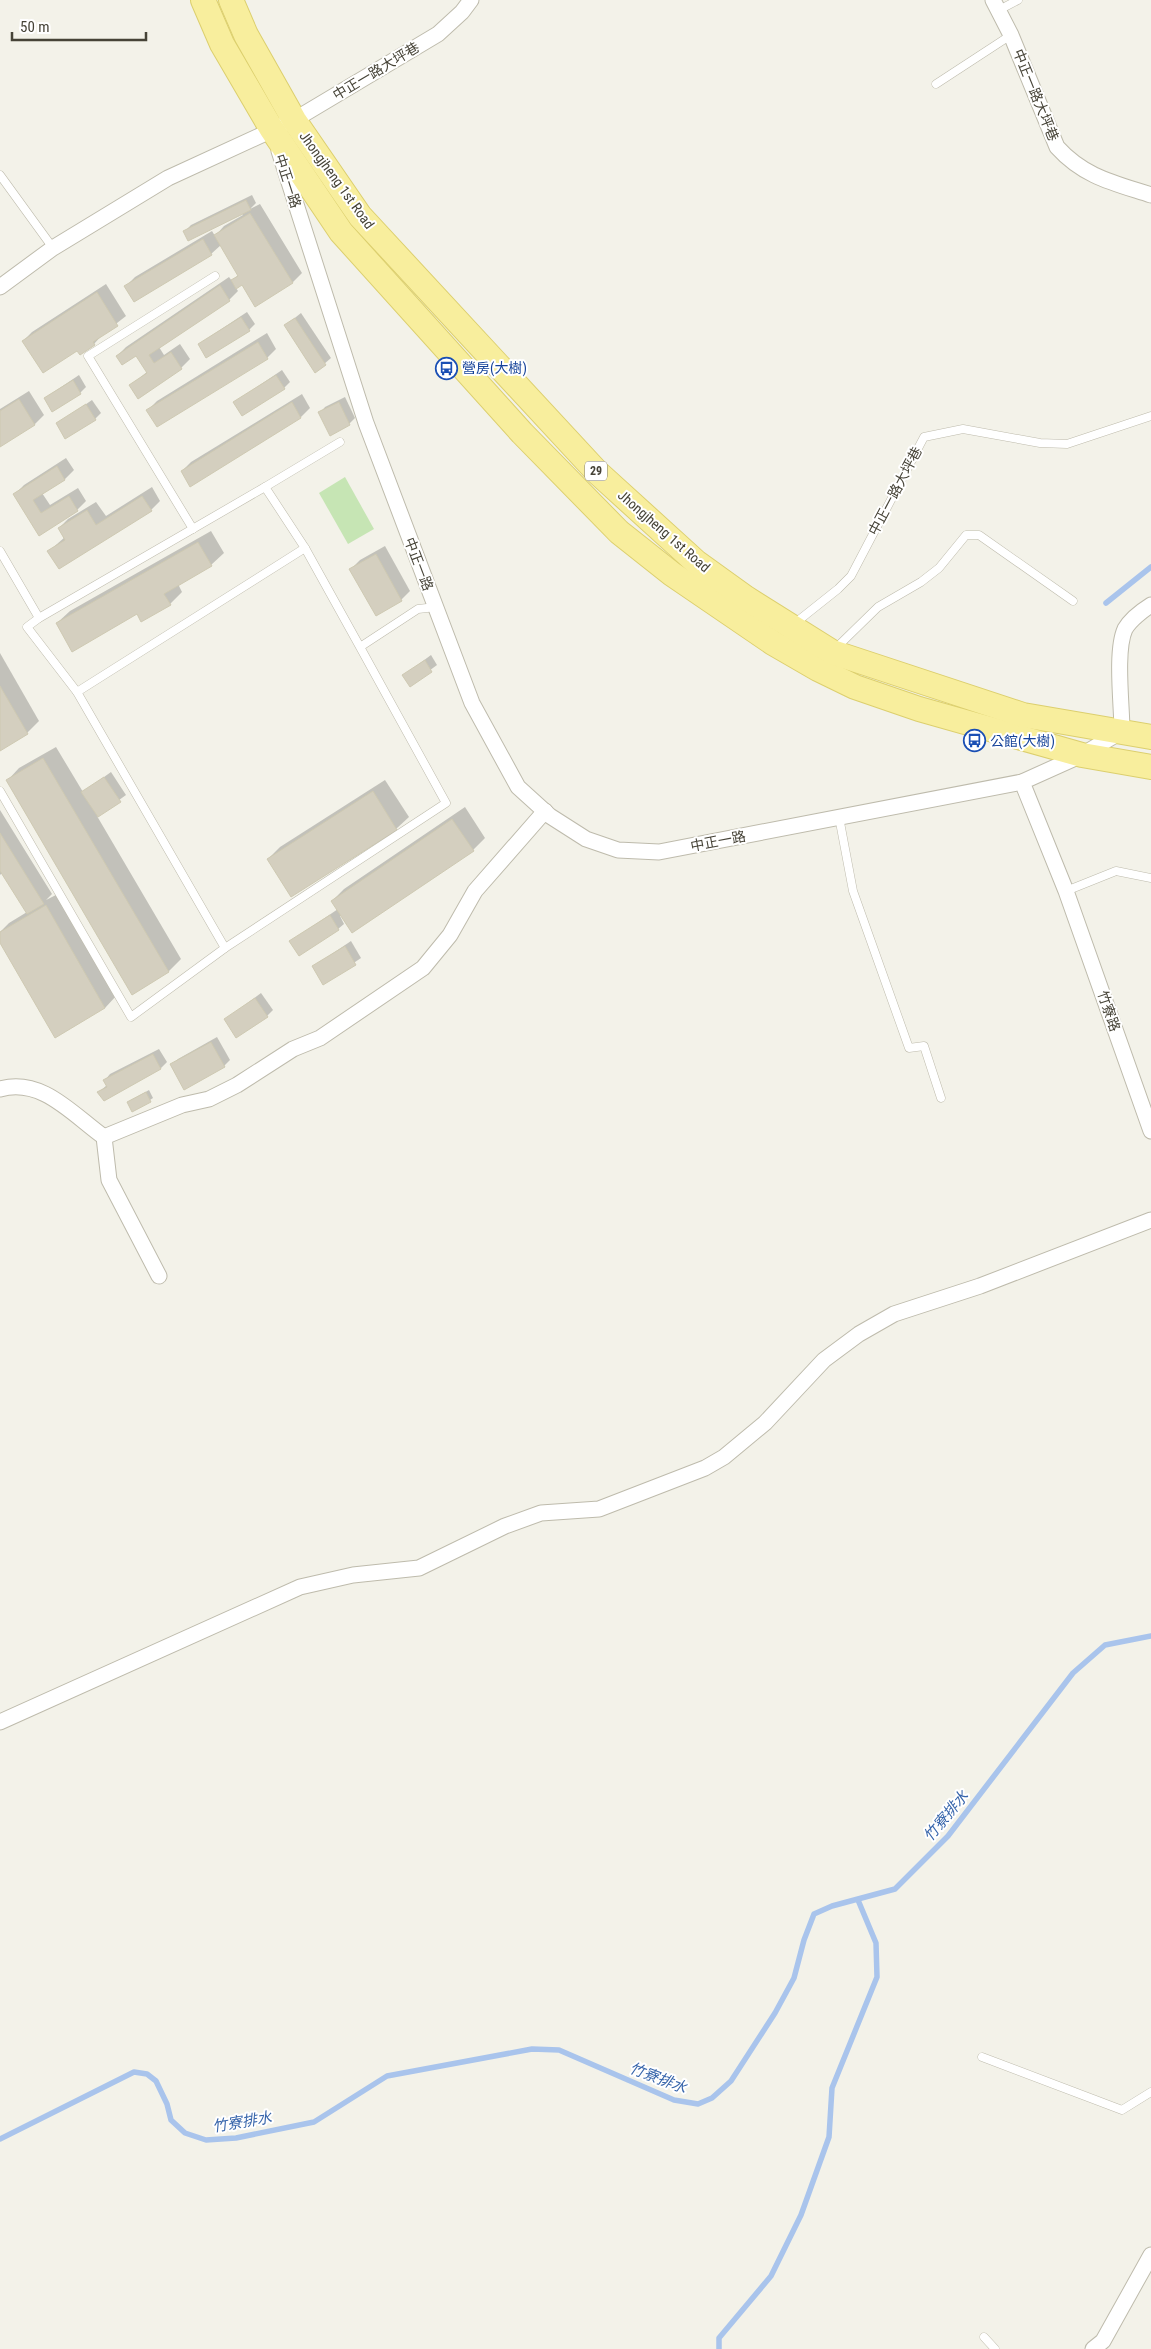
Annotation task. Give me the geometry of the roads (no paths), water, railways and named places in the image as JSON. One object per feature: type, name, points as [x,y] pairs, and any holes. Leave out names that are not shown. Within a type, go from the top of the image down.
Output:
[{"type":"main road","name":"Jhongjheng 1st Road","points":[[203,0],[222,44],[271,128],[341,232],[503,412],[619,532],[672,574],[773,643],[818,669],[855,686],[919,709],[1082,755]]},
{"type":"main road","name":"Jhongjheng 1st Road","points":[[230,0],[246,35],[294,120],[360,216],[597,472],[696,562],[746,598],[832,652],[1024,715],[1122,731]]},
{"type":"main road","name":"29","points":[[1122,731],[1151,737]]},
{"type":"main road","name":"29","points":[[1082,755],[1151,767]]},
{"type":"street","name":"中正一路大坪巷","points":[[271,128],[294,120],[438,34],[462,12],[471,0]]},
{"type":"street","name":"中正一路大坪巷","points":[[996,5],[1011,35],[1057,147],[1069,160],[1098,178],[1151,195]]},
{"type":"street","points":[[0,287],[53,248],[168,178],[271,128]]},
{"type":"street","name":"中正一路","points":[[271,128],[366,424],[472,703],[518,788],[545,811],[586,839],[618,850],[659,852],[1022,782]]},
{"type":"street","points":[[1022,782],[1082,755],[1122,731],[1120,653],[1126,629],[1144,609],[1151,605]]},
{"type":"street","name":"竹寮路","points":[[1022,782],[1066,890],[1151,1131]]},
{"type":"street","points":[[104,1137],[182,1105],[209,1099],[236,1085],[293,1049],[320,1038],[423,968],[450,936],[475,891],[545,811]]},
{"type":"street","points":[[0,1089],[21,1086],[46,1093],[104,1137],[109,1180],[159,1276]]},
{"type":"street","points":[[0,1722],[300,1587],[353,1575],[419,1568],[505,1526],[541,1513],[598,1509],[705,1468],[724,1457],[765,1423],[824,1360],[859,1334],[894,1314],[980,1286],[1151,1220]]},
{"type":"street","points":[[1093,2349],[1103,2341],[1151,2255]]},
{"type":"lane","points":[[996,5],[1018,0]]},
{"type":"lane","points":[[936,84],[1011,35]]},
{"type":"lane","points":[[0,175],[53,248]]},
{"type":"lane","points":[[193,529],[88,356],[215,276]]},
{"type":"lane","name":"中正一路大坪巷","points":[[791,626],[838,590],[851,576],[924,437],[963,429],[1040,443],[1068,444],[1151,416]]},
{"type":"lane","points":[[225,948],[77,692],[27,627],[39,618],[340,442]]},
{"type":"lane","points":[[0,791],[131,1017],[225,948],[446,804],[305,548],[265,487]]},
{"type":"lane","points":[[832,652],[878,607],[921,582],[939,568],[966,535],[980,535],[1073,601]]},
{"type":"lane","points":[[77,692],[305,548]]},
{"type":"lane","points":[[0,551],[39,618]]},
{"type":"lane","points":[[360,647],[418,609],[436,607]]},
{"type":"lane","points":[[839,817],[853,891],[906,1038],[910,1048],[924,1046],[941,1098]]},
{"type":"lane","points":[[1066,890],[1116,871],[1151,878]]},
{"type":"lane","points":[[982,2057],[1122,2110],[1151,2092]]},
{"type":"lane","points":[[984,2337],[996,2349]]},
{"type":"waterway","points":[[1106,603],[1151,567]]},
{"type":"waterway","name":"竹寮排水","points":[[0,2139],[134,2072],[147,2074],[156,2081],[167,2104],[171,2120],[185,2133],[206,2140],[236,2138],[314,2122],[387,2076],[532,2049],[559,2050],[674,2100],[698,2104],[712,2098],[731,2081],[775,2013],[794,1978],[804,1940],[814,1914],[832,1906],[895,1889],[948,1836],[1073,1673],[1105,1645],[1151,1636]]},
{"type":"waterway","points":[[719,2349],[719,2338],[771,2276],[801,2215],[829,2137],[832,2088],[877,1977],[876,1943],[858,1900]]},
{"type":"place","name":"營房(大樹)","points":[[446,368]]},
{"type":"place","name":"公館(大樹)","points":[[974,741]]}]
